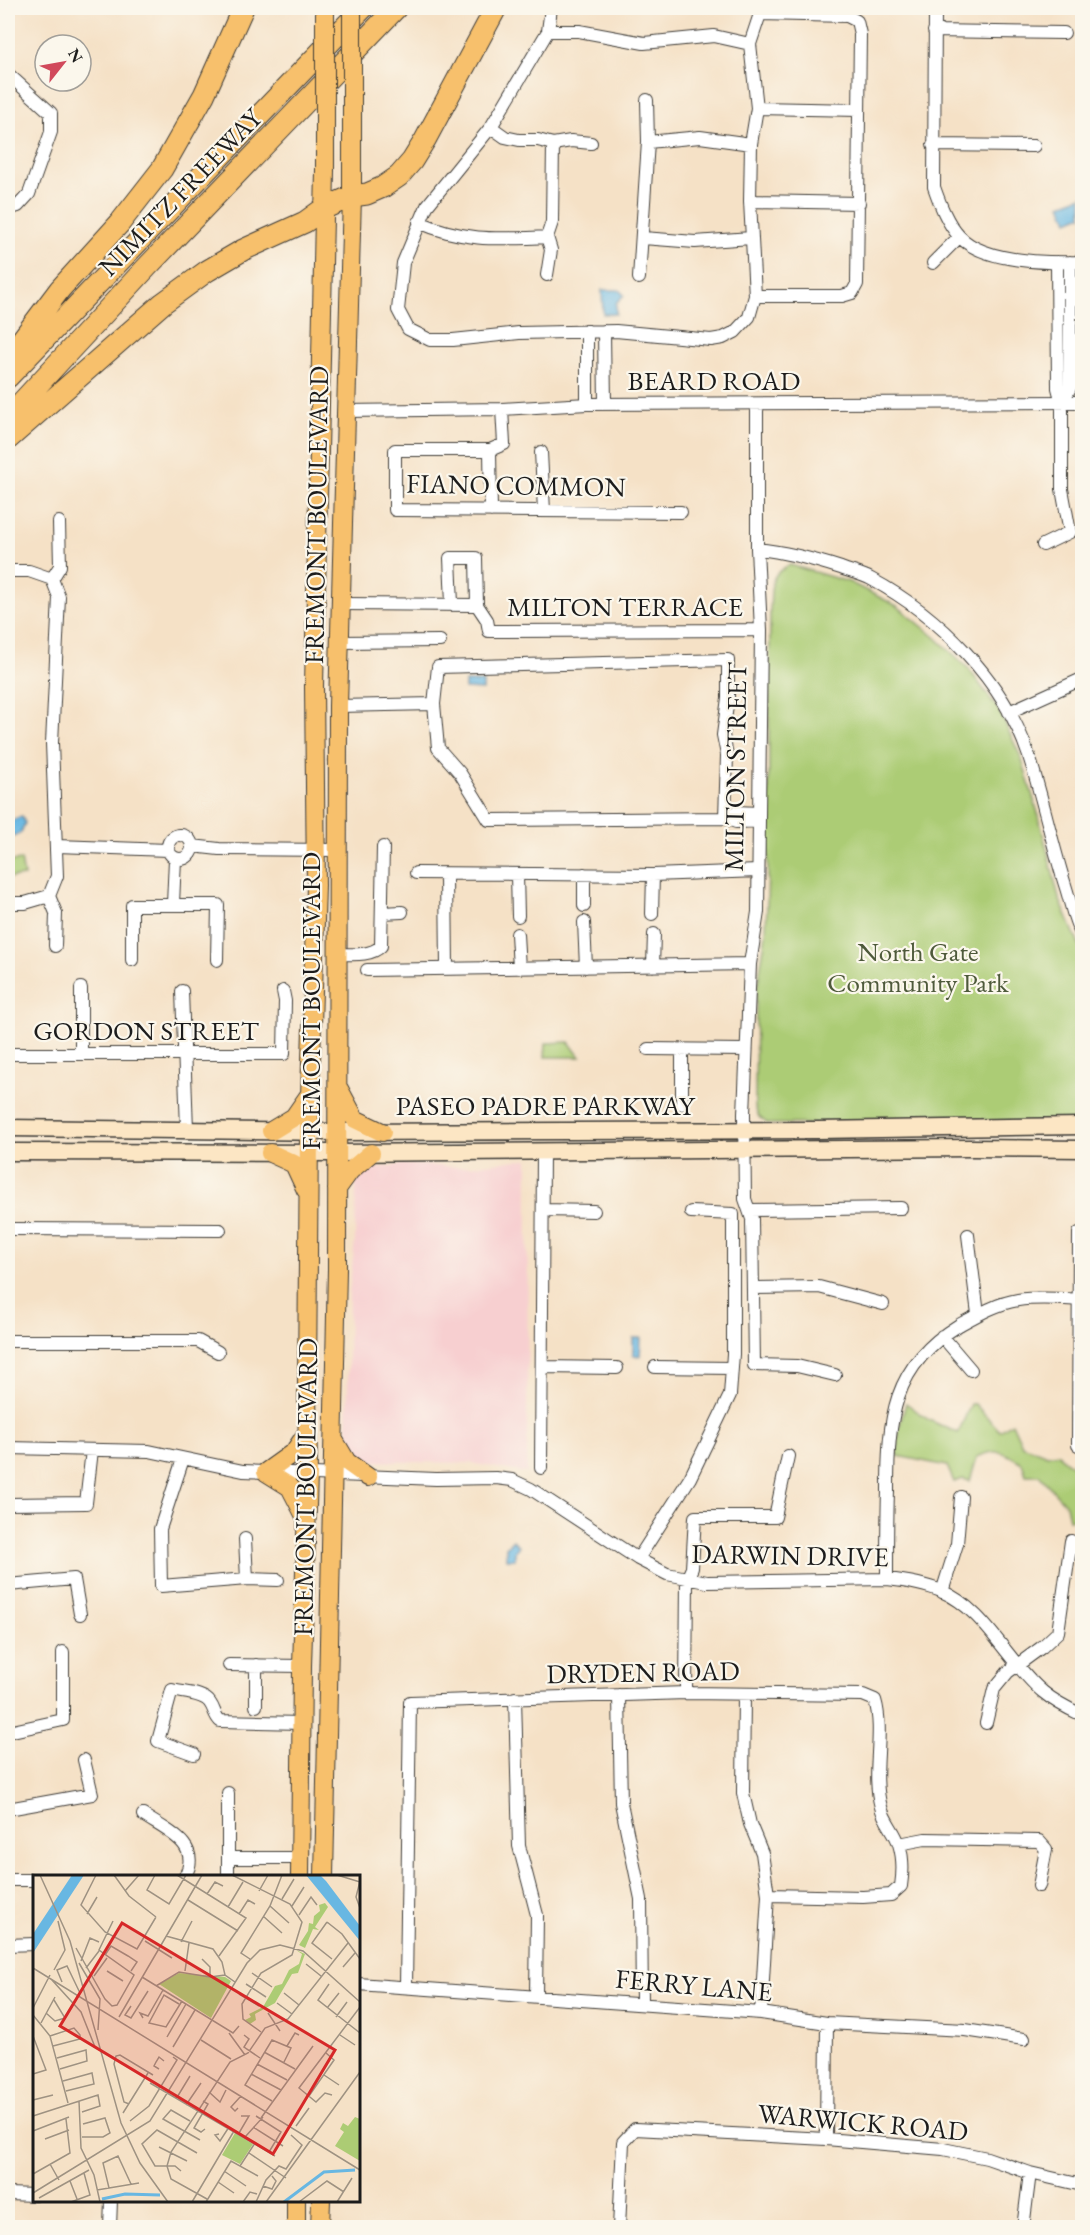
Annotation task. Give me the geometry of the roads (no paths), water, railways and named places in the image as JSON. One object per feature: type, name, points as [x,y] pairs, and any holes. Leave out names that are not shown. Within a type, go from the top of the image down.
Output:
[{"type":"highway","points":[[8,359],[60,289],[119,224],[162,169],[204,95],[243,8]]},
{"type":"highway","points":[[327,31],[344,8]]},
{"type":"highway","name":"NIMITZ FREEWAY","points":[[8,359],[351,8]]},
{"type":"highway","points":[[8,377],[363,8]]},
{"type":"highway","name":"NIMITZ FREEWAY","points":[[8,417],[147,267],[396,8]]},
{"type":"highway","points":[[8,439],[163,303],[194,280],[243,250],[305,222],[323,209],[352,196],[367,194],[384,187],[399,176],[425,140],[496,8]]},
{"type":"main road","name":"FREMONT BOULEVARD","points":[[300,1875],[302,1666],[308,1474],[309,1132],[316,850],[316,583],[325,170],[325,8]]},
{"type":"main road","name":"FREMONT BOULEVARD","points":[[324,1875],[338,1132],[338,706],[352,196],[351,8]]},
{"type":"main road","points":[[316,583],[326,604],[325,694],[338,706]]},
{"type":"main road","points":[[337,1085],[346,1106],[355,1119],[382,1132]]},
{"type":"main road","points":[[271,1131],[294,1117],[311,1092]]},
{"type":"main road","name":"PASEO PADRE PARKWAY","points":[[8,1128],[382,1132],[1083,1126]]},
{"type":"main road","points":[[514,1152],[522,1141],[561,1137],[589,1130]]},
{"type":"main road","name":"PASEO PADRE PARKWAY","points":[[8,1152],[371,1153],[1083,1149]]},
{"type":"main road","points":[[270,1152],[294,1164],[309,1198]]},
{"type":"main road","points":[[337,1189],[350,1171],[371,1153]]},
{"type":"main road","points":[[307,1433],[294,1452],[266,1472],[290,1487],[307,1521]]},
{"type":"main road","points":[[334,1440],[347,1462],[368,1477]]},
{"type":"main road","points":[[296,2202],[296,2228]]},
{"type":"main road","points":[[320,2228],[321,2202]]},
{"type":"street","points":[[551,8],[548,31],[491,127],[427,206],[419,222],[403,262],[398,310],[408,329],[430,340],[453,340],[519,333],[587,332],[711,340],[735,333],[749,317],[755,296],[750,201],[751,144],[758,108],[750,44],[760,11],[847,16],[857,21],[860,34],[856,284],[852,293],[842,296],[755,296]]},
{"type":"street","points":[[935,8],[934,187],[942,209],[959,237],[987,253],[1012,259],[1076,262],[1070,388],[1062,403]]},
{"type":"street","points":[[548,31],[579,31],[644,43],[714,36],[750,44]]},
{"type":"street","points":[[934,31],[1064,33]]},
{"type":"street","points":[[8,74],[51,113],[51,132],[29,194],[18,206],[8,209]]},
{"type":"street","points":[[639,278],[648,142],[647,100]]},
{"type":"street","points":[[758,108],[859,110]]},
{"type":"street","points":[[491,127],[505,137],[553,144],[571,141],[591,143]]},
{"type":"street","points":[[648,142],[700,137],[751,144]]},
{"type":"street","points":[[547,275],[551,250],[547,237],[552,222],[553,144]]},
{"type":"street","points":[[933,145],[1034,146]]},
{"type":"street","points":[[750,201],[859,203]]},
{"type":"street","points":[[419,222],[443,233],[471,238],[547,237]]},
{"type":"street","points":[[933,263],[959,237]]},
{"type":"street","points":[[643,238],[694,242],[751,238]]},
{"type":"street","points":[[1043,546],[1070,532],[1062,489],[1062,403],[1058,388],[1057,262]]},
{"type":"street","points":[[587,332],[587,405]]},
{"type":"street","points":[[604,332],[604,405]]},
{"type":"street","name":"BEARD ROAD","points":[[345,411],[502,410],[587,405],[1083,402]]},
{"type":"street","name":"MILTON STREET","points":[[757,404],[757,549],[761,630],[758,912],[750,964],[745,1050],[744,1130],[745,1199],[750,1210],[754,1287],[754,1365],[797,1366],[835,1374]]},
{"type":"street","points":[[491,511],[490,450],[504,444],[502,410]]},
{"type":"street","name":"FIANO COMMON","points":[[490,450],[395,450],[395,510],[681,512]]},
{"type":"street","points":[[541,452],[544,511]]},
{"type":"street","points":[[48,577],[60,566],[59,522]]},
{"type":"street","points":[[757,549],[812,558],[869,578],[901,597],[952,638],[979,669],[1009,712],[1029,756],[1081,928]]},
{"type":"street","points":[[341,604],[477,605],[476,558],[450,558],[452,604]]},
{"type":"street","points":[[8,571],[29,571],[48,577],[59,597],[52,743],[57,876],[49,896],[56,913],[55,946]]},
{"type":"street","name":"MILTON TERRACE","points":[[477,605],[487,620],[489,631],[761,630]]},
{"type":"street","points":[[340,642],[440,641]]},
{"type":"street","points":[[725,818],[727,755],[723,735],[728,698],[728,660],[438,667],[434,705],[438,748],[460,773],[489,820],[725,818],[736,812],[759,817]]},
{"type":"street","points":[[1009,712],[1083,679]]},
{"type":"street","points":[[338,706],[434,705]]},
{"type":"street","points":[[57,846],[172,854],[186,858],[192,846],[187,837],[177,835],[169,841],[172,854],[173,904]]},
{"type":"street","points":[[192,846],[219,849],[337,850]]},
{"type":"street","points":[[337,954],[365,953],[378,949],[382,940],[383,847]]},
{"type":"street","points":[[416,873],[653,875],[758,871]]},
{"type":"street","points":[[446,874],[447,969]]},
{"type":"street","points":[[517,874],[518,916]]},
{"type":"street","points":[[584,874],[584,906]]},
{"type":"street","points":[[652,914],[653,875]]},
{"type":"street","points":[[8,903],[25,903],[49,896]]},
{"type":"street","points":[[132,960],[132,905],[173,904],[218,905],[217,960]]},
{"type":"street","points":[[382,913],[402,912]]},
{"type":"street","points":[[584,922],[586,967]]},
{"type":"street","points":[[517,934],[519,968]]},
{"type":"street","points":[[653,966],[654,934]]},
{"type":"street","points":[[367,970],[750,964]]},
{"type":"street","points":[[81,988],[81,1053]]},
{"type":"street","points":[[182,991],[187,1129]]},
{"type":"street","name":"GORDON STREET","points":[[8,1054],[284,1054],[284,991]]},
{"type":"street","points":[[648,1049],[745,1050]]},
{"type":"street","points":[[682,1050],[682,1104]]},
{"type":"street","points":[[541,1468],[543,1151]]},
{"type":"street","points":[[750,1210],[901,1208]]},
{"type":"street","points":[[543,1209],[594,1211]]},
{"type":"street","points":[[638,1559],[690,1478],[730,1395],[733,1214],[691,1212]]},
{"type":"street","points":[[8,1229],[220,1230]]},
{"type":"street","points":[[1078,1445],[1079,1233]]},
{"type":"street","points":[[968,1235],[978,1314]]},
{"type":"street","points":[[754,1287],[819,1287],[883,1304]]},
{"type":"street","points":[[887,1579],[888,1446],[892,1414],[906,1378],[922,1353],[942,1336],[978,1314],[1018,1300],[1080,1300]]},
{"type":"street","points":[[942,1336],[971,1370]]},
{"type":"street","points":[[8,1341],[198,1341],[218,1352]]},
{"type":"street","points":[[542,1367],[617,1368]]},
{"type":"street","points":[[655,1367],[732,1368]]},
{"type":"street","name":"DARWIN DRIVE","points":[[8,1448],[149,1451],[243,1471],[368,1477],[512,1480],[531,1489],[638,1559],[667,1574],[707,1582],[887,1579],[909,1582],[942,1592],[960,1602],[997,1638],[1042,1691],[1083,1715]]},
{"type":"street","points":[[8,1504],[86,1503],[92,1450]]},
{"type":"street","points":[[686,1693],[687,1579],[692,1568],[695,1518],[775,1516],[788,1456]]},
{"type":"street","points":[[183,1459],[160,1529],[161,1586],[247,1579],[278,1580]]},
{"type":"street","points":[[942,1592],[957,1544],[962,1497]]},
{"type":"street","points":[[245,1539],[247,1579]]},
{"type":"street","points":[[986,1723],[994,1689],[1018,1664],[1058,1632],[1071,1541]]},
{"type":"street","points":[[8,1586],[74,1579],[80,1614]]},
{"type":"street","points":[[8,1732],[63,1720],[63,1652]]},
{"type":"street","points":[[229,1665],[302,1666]]},
{"type":"street","points":[[256,1665],[256,1706]]},
{"type":"street","points":[[194,1754],[158,1741],[172,1690],[203,1697],[210,1703],[215,1716],[220,1721],[302,1723]]},
{"type":"street","name":"DRYDEN ROAD","points":[[406,1986],[410,1702],[686,1693],[863,1695],[875,1700],[879,1713],[876,1765],[880,1806],[899,1844]]},
{"type":"street","points":[[619,1695],[621,1803],[641,1899],[642,2004]]},
{"type":"street","points":[[744,1695],[743,1793],[750,1824],[762,1853],[768,1895],[761,2013]]},
{"type":"street","points":[[515,1698],[519,1846],[537,1915],[536,1996]]},
{"type":"street","points":[[8,1809],[92,1794],[84,1760]]},
{"type":"street","points":[[228,1794],[228,1875]]},
{"type":"street","points":[[143,1815],[186,1844],[189,1852],[186,1875]]},
{"type":"street","points":[[768,1895],[863,1897],[891,1895],[901,1886],[903,1872],[899,1844],[925,1839],[1039,1841],[1046,1849],[1039,1886]]},
{"type":"street","points":[[228,1858],[300,1858]]},
{"type":"street","points":[[8,1880],[33,1881]]},
{"type":"street","points":[[8,1945],[33,1944]]},
{"type":"street","name":"FERRY LANE","points":[[360,1984],[761,2013],[827,2023],[965,2030],[1024,2039]]},
{"type":"street","points":[[826,2139],[827,2023]]},
{"type":"street","name":"WARWICK ROAD","points":[[618,2228],[623,2142],[635,2129],[826,2139],[943,2149],[987,2158],[1030,2173],[1083,2185]]},
{"type":"street","points":[[1023,2228],[1030,2173]]},
{"type":"street","points":[[8,2194],[33,2195]]},
{"type":"street","points":[[110,2228],[111,2202]]},
{"type":"water","points":[[1082,196],[1082,215],[1068,221],[1061,204]]},
{"type":"water","points":[[602,290],[619,290],[624,295],[616,303],[616,314],[603,314]]},
{"type":"water","points":[[465,682],[483,682],[483,690],[465,689]]},
{"type":"water","points":[[22,816],[25,823],[21,833],[8,838],[8,822]]},
{"type":"water","points":[[633,1338],[641,1338],[640,1356],[633,1355]]},
{"type":"water","points":[[513,1540],[519,1546],[515,1551],[515,1559],[506,1559],[506,1547]]},
{"type":"park label","name":"North Gate Community Park","points":[[918,966]]}]
